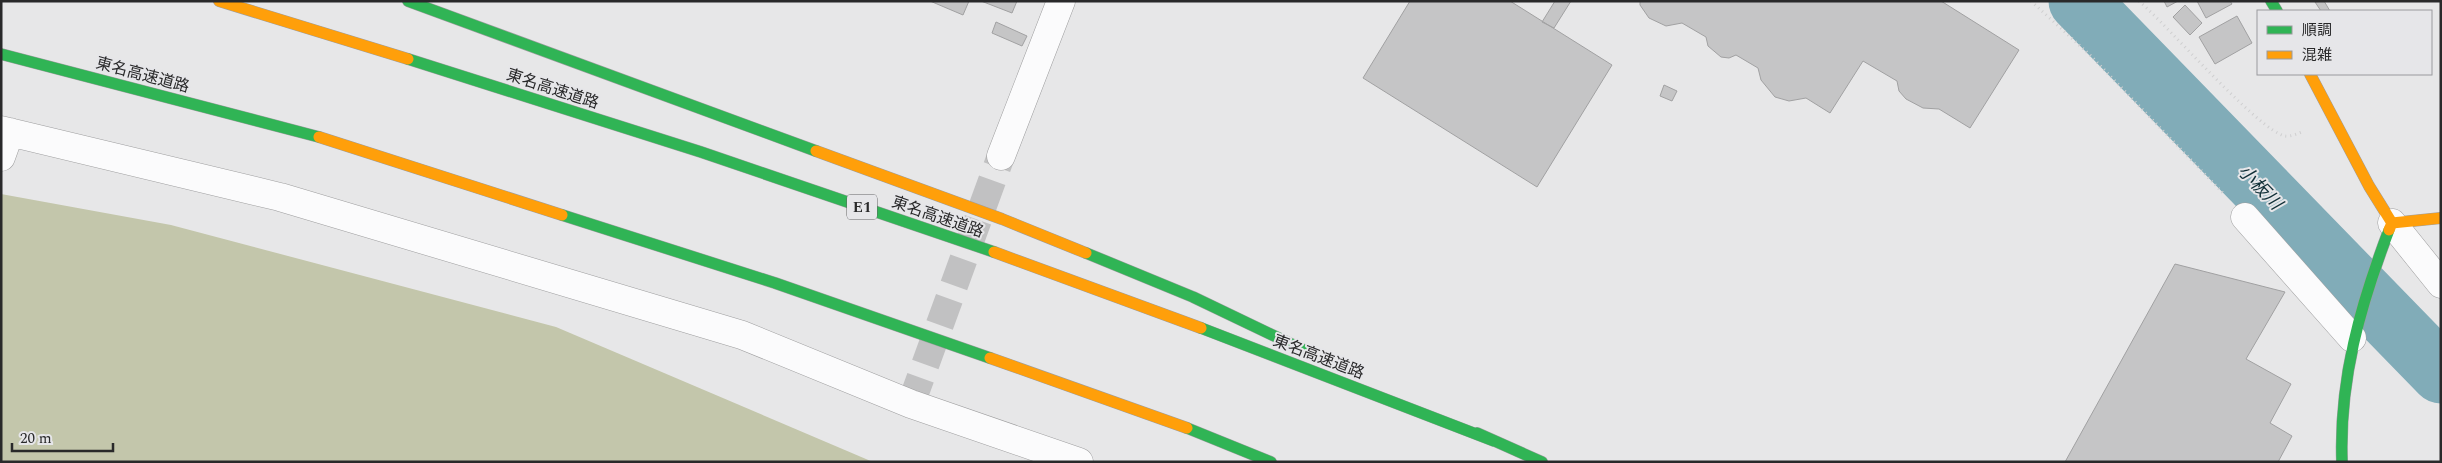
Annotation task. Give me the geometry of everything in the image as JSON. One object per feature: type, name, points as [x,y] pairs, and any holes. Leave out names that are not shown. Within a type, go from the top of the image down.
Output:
[{"type":"main road","name":"東名高速道路","points":[[219,1],[735,164],[986,249],[1494,441]]},
{"type":"main road","name":"東名高速道路","points":[[408,1],[1002,219],[1193,297],[1317,356]]},
{"type":"main road","name":"東名高速道路","points":[[1,54],[319,137],[774,283],[1159,417],[1271,462]]},
{"type":"main road","points":[[2311,75],[2369,186],[2392,223]]},
{"type":"main road","points":[[2392,223],[2441,218]]},
{"type":"main road","points":[[2342,462],[2342,413],[2352,338],[2392,223]]},
{"type":"main road","name":"東名高速道路","points":[[1353,373],[1542,462]]},
{"type":"street","points":[[1001,156],[1061,1]]},
{"type":"street","points":[[4,140],[280,197],[742,335],[911,404],[1079,462]]},
{"type":"street","points":[[2245,218],[2352,338]]},
{"type":"street","points":[[2392,223],[2441,284]]},
{"type":"path","points":[[2031,1],[2096,62],[2197,164],[2245,218]]},
{"type":"path","points":[[2139,1],[2247,108],[2274,131],[2286,136],[2304,131]]},
{"type":"green space","points":[[1,194],[171,225],[556,327],[873,462],[1,462]]},
{"type":"building","points":[[930,1],[969,1],[963,15]]},
{"type":"building","points":[[981,1],[1017,1],[1012,13]]},
{"type":"building","points":[[1410,1],[1510,1],[1612,65],[1537,187],[1363,78]]},
{"type":"building","points":[[1555,1],[1571,1],[1554,28],[1542,22]]},
{"type":"building","points":[[1640,1],[1941,1],[2019,50],[1970,128],[1939,109],[1923,108],[1906,99],[1899,91],[1897,81],[1863,61],[1830,113],[1806,98],[1789,101],[1775,97],[1761,80],[1758,68],[1736,55],[1729,58],[1721,57],[1708,46],[1706,37],[1682,23],[1666,26],[1649,18],[1640,5]]},
{"type":"building","points":[[2164,1],[2178,1],[2167,7]]},
{"type":"building","points":[[2197,1],[2230,1],[2232,4],[2206,18]]},
{"type":"building","points":[[2324,1],[2329,10],[2320,10],[2315,2]]},
{"type":"building","points":[[2185,5],[2202,23],[2190,35],[2173,17]]},
{"type":"building","points":[[2237,16],[2252,43],[2215,64],[2199,37]]},
{"type":"building","points":[[996,22],[1027,36],[1022,46],[992,33]]},
{"type":"building","points":[[1664,85],[1677,91],[1672,101],[1660,96]]},
{"type":"building","points":[[2175,264],[2285,292],[2246,359],[2291,384],[2270,423],[2292,436],[2278,462],[2065,462]]},
{"type":"waterway","name":"小板川","points":[[2079,1],[2441,373]]},
{"type":"tunnel","points":[[911,404],[1001,156]]},
{"type":"traffic: fast","points":[[408,1],[816,151]]},
{"type":"traffic: fast","points":[[2271,1],[2276,10]]},
{"type":"traffic: fast","points":[[1,54],[319,137]]},
{"type":"traffic: fast","points":[[408,59],[701,152],[994,252]]},
{"type":"traffic: fast","points":[[562,215],[775,283],[990,358]]},
{"type":"traffic: fast","points":[[2342,462],[2344,402],[2348,373],[2369,287],[2389,230]]},
{"type":"traffic: fast","points":[[1086,253],[1193,297],[1310,353]]},
{"type":"traffic: fast","points":[[1201,328],[1494,441]]},
{"type":"traffic: fast","points":[[1187,428],[1271,462]]},
{"type":"traffic: fast","points":[[1477,433],[1542,462]]},
{"type":"traffic: slow","points":[[219,1],[408,59]]},
{"type":"traffic: slow","points":[[2311,75],[2369,186],[2392,223],[2389,230]]},
{"type":"traffic: slow","points":[[319,137],[562,215]]},
{"type":"traffic: slow","points":[[816,151],[1002,219],[1086,253]]},
{"type":"traffic: slow","points":[[2392,223],[2441,218]]},
{"type":"traffic: slow","points":[[994,252],[1201,328]]},
{"type":"traffic: slow","points":[[990,358],[1187,428]]}]
